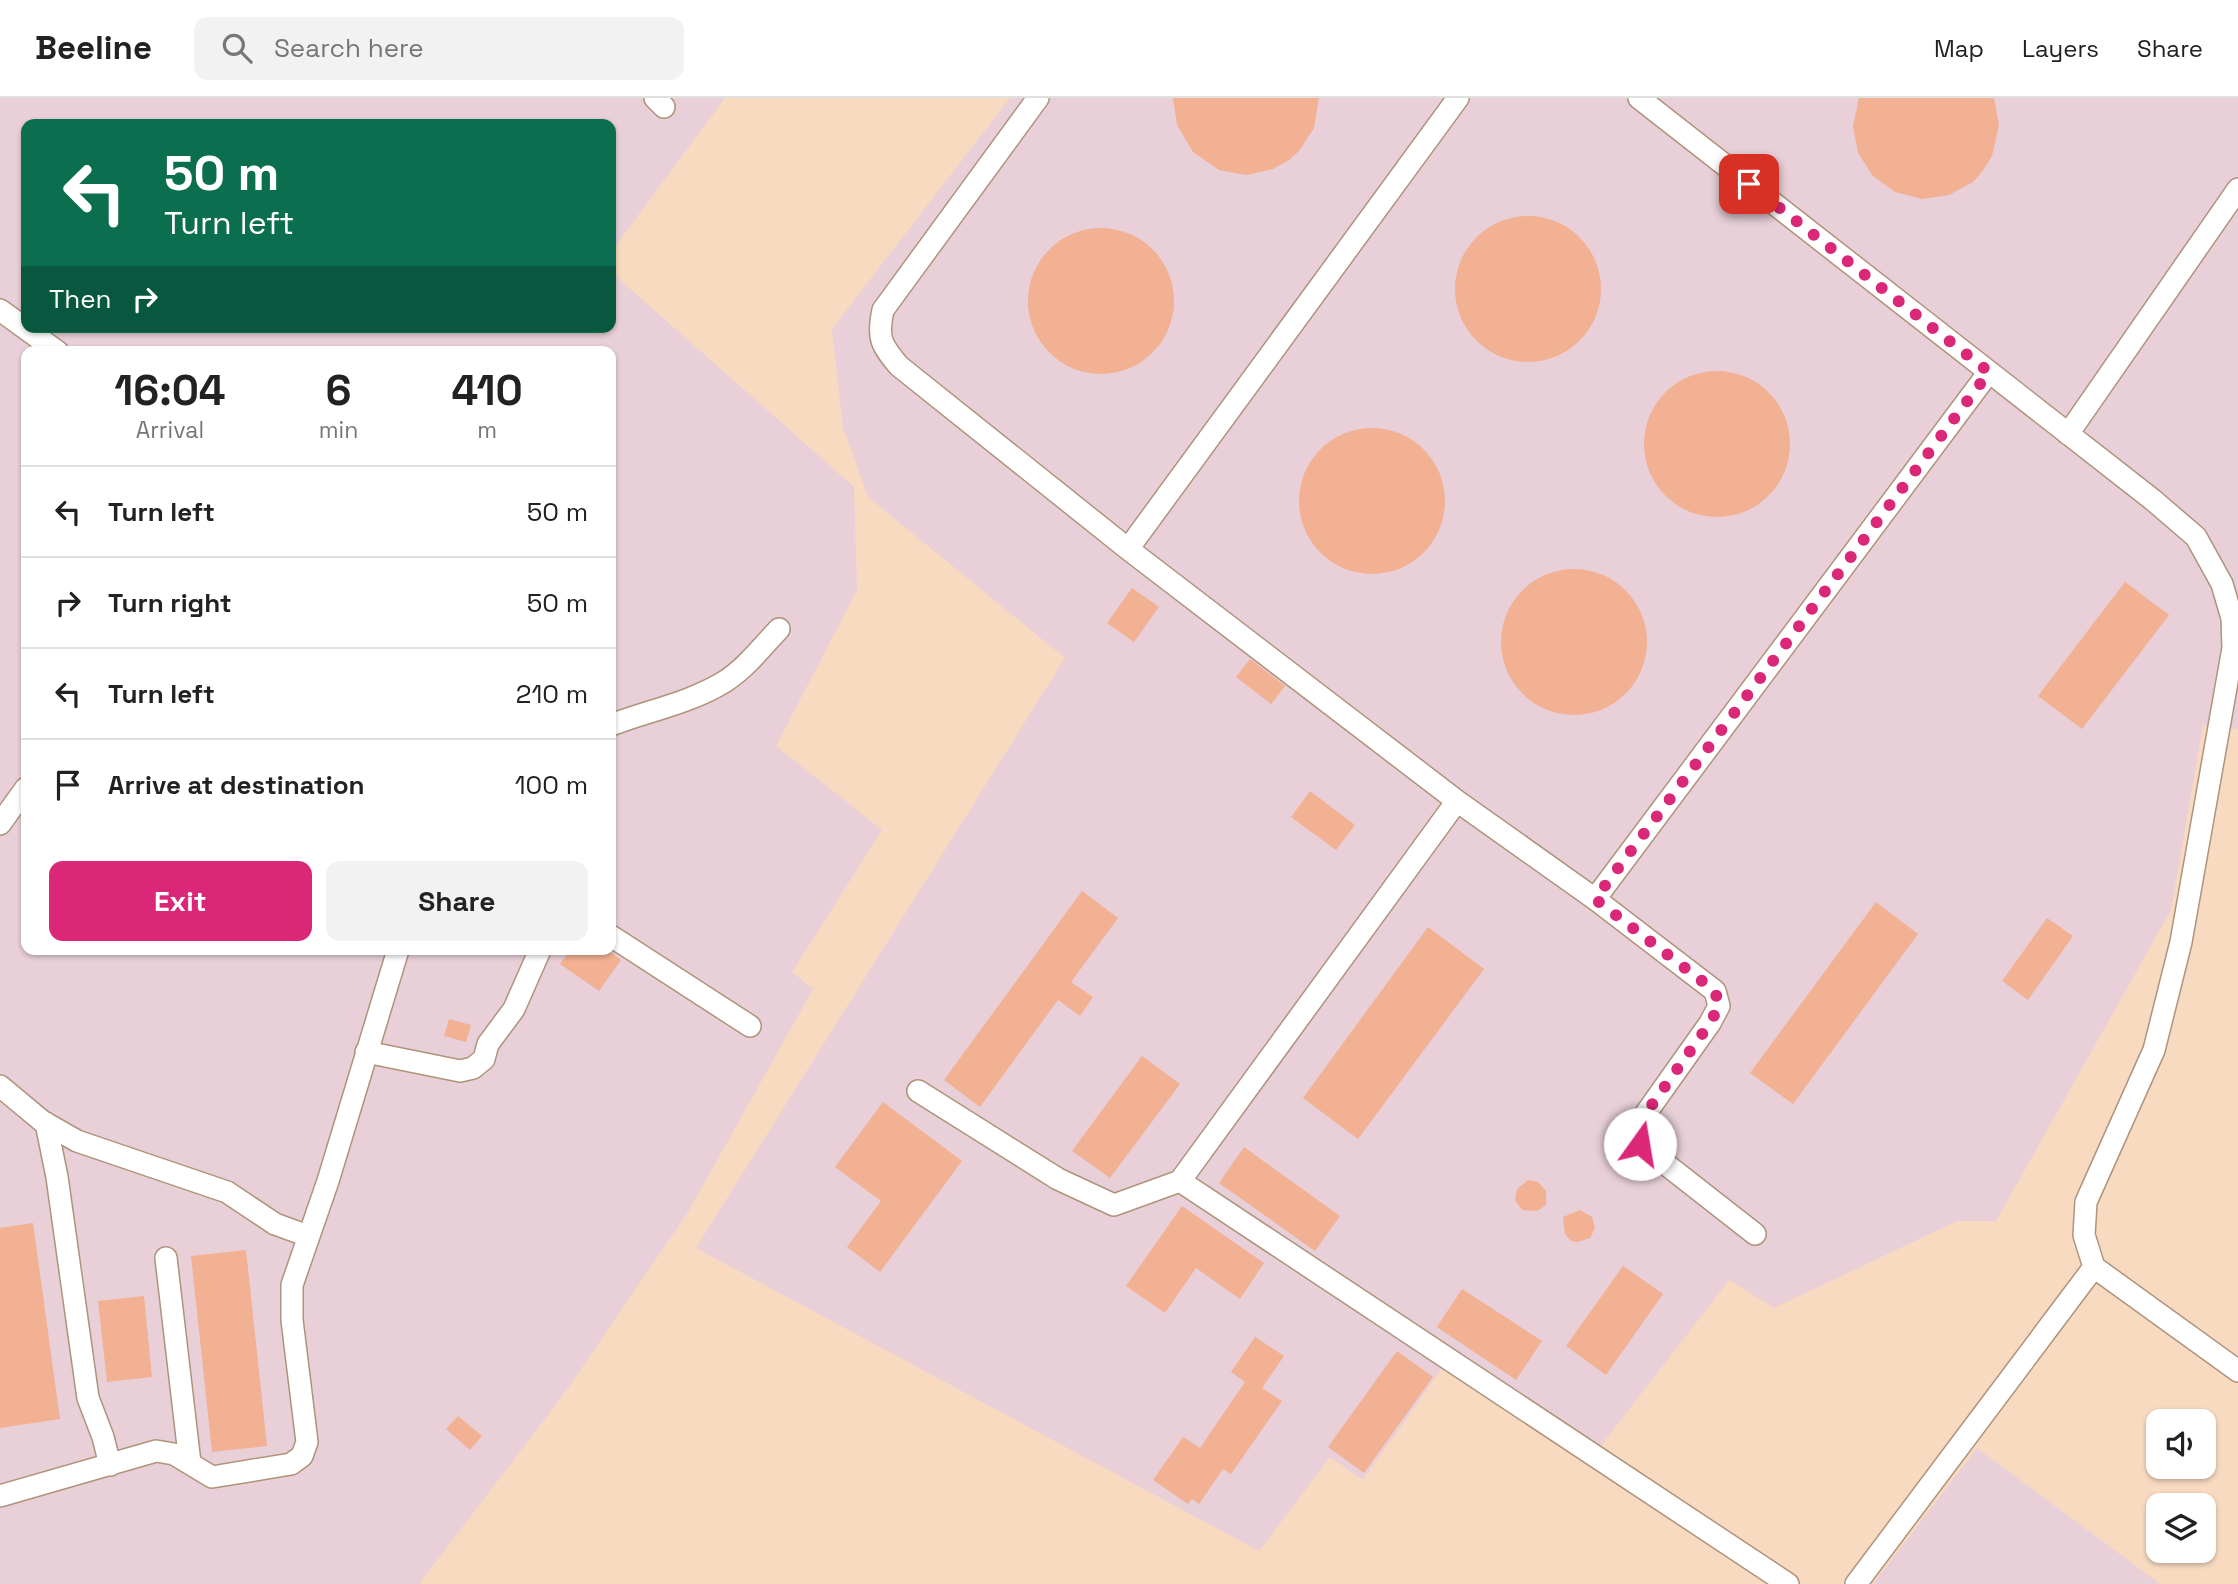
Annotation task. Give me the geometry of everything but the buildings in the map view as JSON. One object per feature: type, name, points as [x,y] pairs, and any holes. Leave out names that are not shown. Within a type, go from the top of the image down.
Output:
[{"type":"street","points":[[1038,98],[883,310],[878,333],[885,349],[899,366],[1128,549],[1457,801],[1595,899],[1715,991],[1719,1006],[1710,1023],[1644,1116],[1639,1130],[1640,1144],[1755,1234]]},
{"type":"street","points":[[1128,549],[1458,98]]},
{"type":"street","points":[[1639,98],[2153,500],[2196,537],[2222,584],[2232,592],[2233,648],[2181,942],[2154,1050],[2086,1202],[2084,1234],[2094,1268],[2238,1371]]},
{"type":"street","points":[[2068,434],[2238,189]]},
{"type":"street","points":[[0,310],[21,325]]},
{"type":"street","points":[[32,333],[50,346]]},
{"type":"street","points":[[1595,899],[1989,372]]},
{"type":"street","points":[[616,723],[725,682],[779,629]]},
{"type":"street","points":[[0,824],[21,796]]},
{"type":"street","points":[[918,1091],[1058,1179],[1114,1205],[1180,1181],[1457,801]]},
{"type":"street","points":[[616,939],[750,1026]]},
{"type":"street","points":[[0,1496],[156,1451],[174,1454],[212,1477],[291,1464],[302,1456],[307,1441],[292,1320],[292,1284],[328,1181],[396,955]]},
{"type":"street","points":[[366,1052],[460,1071],[473,1068],[484,1059],[488,1044],[514,1009],[538,955]]},
{"type":"street","points":[[0,1086],[46,1123],[76,1141],[227,1192],[275,1224],[308,1236]]},
{"type":"street","points":[[46,1123],[57,1177],[88,1398],[110,1465]]},
{"type":"street","points":[[1180,1181],[1788,1584]]},
{"type":"street","points":[[166,1258],[190,1462]]},
{"type":"street","points":[[1856,1584],[2094,1268]]},
{"type":"shaded area","points":[[0,98],[725,98],[616,245],[616,119],[21,119],[21,333],[616,333],[616,276],[854,487],[857,590],[776,746],[882,830],[792,972],[813,989],[688,1212],[566,1391],[419,1584],[0,1584]]},
{"type":"shaded area","points":[[1010,98],[2238,98],[2238,729],[2203,725],[2171,910],[1996,1221],[1957,1221],[1774,1308],[1729,1280],[1600,1447],[1455,1350],[1363,1480],[1330,1457],[1259,1551],[696,1248],[1065,658],[868,497],[843,427],[832,329]]},
{"type":"shaded area","points":[[1977,1448],[2160,1584],[1873,1584]]},
{"type":"route","points":[[1640,1144],[1639,1130],[1644,1116],[1710,1023],[1719,1006],[1715,991],[1595,899],[1989,372],[1749,184]]}]
